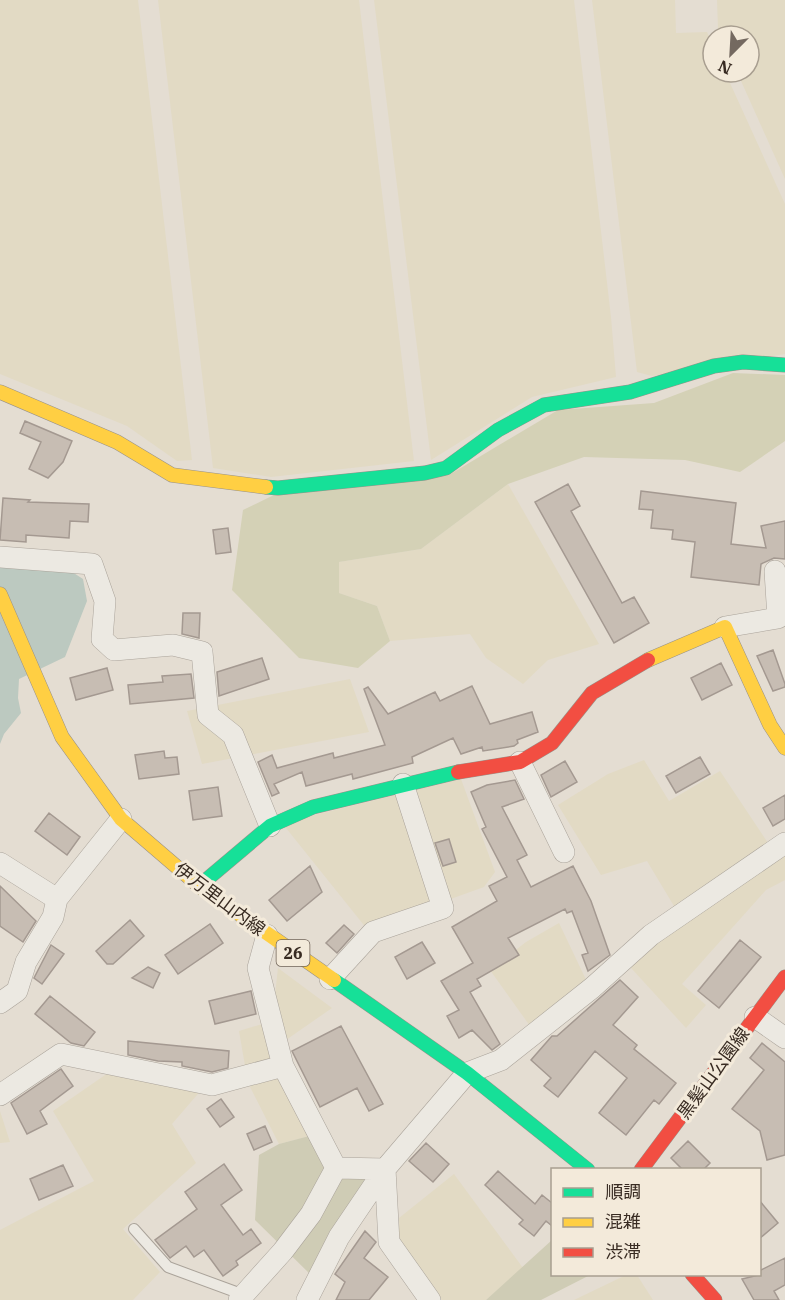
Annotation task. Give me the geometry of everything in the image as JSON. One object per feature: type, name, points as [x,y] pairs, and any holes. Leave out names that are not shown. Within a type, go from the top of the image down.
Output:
[{"type":"street","points":[[0,392],[117,442],[155,467],[172,475],[278,488],[425,473],[446,468],[498,430],[544,405],[630,392],[714,366],[743,362],[785,365]]},
{"type":"street","points":[[0,557],[92,564],[105,601],[102,639],[114,650],[172,645],[202,652],[208,715],[233,735],[270,826]]},
{"type":"street","points":[[199,886],[270,826],[314,807],[403,784],[520,762],[552,743],[592,693],[648,660],[725,627],[778,618],[775,571]]},
{"type":"street","name":"伊万里山内線","points":[[0,594],[62,737],[121,819],[199,886],[468,1073],[586,1168]]},
{"type":"street","points":[[725,627],[770,725],[785,748]]},
{"type":"street","points":[[520,762],[564,852]]},
{"type":"street","points":[[330,979],[373,932],[443,908],[403,784]]},
{"type":"street","points":[[0,1003],[17,991],[26,962],[53,917],[57,899],[121,819]]},
{"type":"street","points":[[307,1300],[339,1237],[385,1169],[468,1073],[501,1060],[592,988],[651,935],[785,843]]},
{"type":"street","points":[[0,863],[57,899]]},
{"type":"street","points":[[267,935],[258,968],[283,1066],[336,1168]]},
{"type":"street","name":"黒髪山公園線","points":[[642,1168],[785,977]]},
{"type":"street","points":[[755,1017],[785,1038]]},
{"type":"street","points":[[0,1095],[60,1054],[212,1085],[283,1066]]},
{"type":"street","points":[[336,1168],[385,1169]]},
{"type":"street","points":[[242,1297],[311,1214],[336,1168]]},
{"type":"street","points":[[385,1169],[389,1242],[430,1300]]},
{"type":"street","points":[[693,1276],[715,1300]]},
{"type":"lane","points":[[134,1229],[168,1267],[242,1297]]},
{"type":"shaded area","points":[[0,0],[138,0],[192,460],[177,461],[127,426],[0,374]]},
{"type":"shaded area","points":[[158,0],[359,0],[414,461],[271,477],[213,468]]},
{"type":"shaded area","points":[[374,0],[574,0],[616,377],[532,397],[431,460]]},
{"type":"shaded area","points":[[592,0],[675,0],[676,33],[701,32],[701,84],[730,84],[785,204],[785,354],[652,376],[637,372]]},
{"type":"shaded area","points":[[717,0],[785,0],[785,179],[742,84],[761,84],[761,24],[718,24]]},
{"type":"shaded area","points":[[733,373],[785,375],[785,441],[740,472],[685,460],[584,457],[508,484],[421,549],[339,562],[339,593],[377,606],[390,641],[358,668],[299,658],[232,590],[243,510],[274,495],[449,475],[558,410],[654,403]]},
{"type":"shaded area","points":[[508,484],[599,644],[548,660],[523,684],[486,658],[470,634],[390,641],[377,606],[339,593],[339,562],[421,549]]},
{"type":"shaded area","points":[[0,564],[69,570],[83,579],[87,601],[65,657],[19,679],[18,698],[21,713],[4,734],[0,744]]},
{"type":"shaded area","points":[[350,679],[369,732],[202,764],[187,711]]},
{"type":"shaded area","points":[[644,760],[669,801],[720,771],[768,843],[785,850],[785,880],[766,890],[682,984],[706,1005],[686,1028],[621,957],[674,906],[647,861],[601,875],[558,805],[608,774]]},
{"type":"shaded area","points":[[461,779],[495,872],[484,887],[367,929],[282,823]]},
{"type":"shaded area","points":[[559,923],[589,986],[530,1026],[490,970],[526,942]]},
{"type":"shaded area","points":[[278,968],[332,1008],[273,1049],[313,1135],[279,1144],[248,1083],[239,1031],[272,1021]]},
{"type":"shaded area","points":[[108,1073],[203,1088],[172,1124],[196,1163],[123,1229],[160,1272],[133,1300],[0,1300],[0,1230],[94,1181],[53,1111]]},
{"type":"shaded area","points":[[0,1111],[10,1142],[0,1143]]},
{"type":"shaded area","points":[[313,1135],[368,1179],[311,1275],[255,1220],[259,1155],[279,1144]]},
{"type":"shaded area","points":[[454,1174],[523,1268],[486,1300],[440,1300],[396,1244],[399,1218]]},
{"type":"shaded area","points":[[551,1241],[551,1276],[588,1276],[541,1300],[486,1300]]},
{"type":"shaded area","points":[[624,1276],[638,1276],[653,1300],[574,1300]]},
{"type":"building","points":[[25,421],[72,441],[63,462],[48,478],[29,469],[41,442],[20,433]]},
{"type":"building","points":[[568,484],[580,506],[571,511],[622,603],[634,597],[649,623],[614,643],[535,502]]},
{"type":"building","points":[[641,491],[736,503],[731,544],[766,548],[761,526],[785,521],[785,559],[774,558],[761,564],[759,585],[691,577],[695,542],[672,539],[673,530],[651,528],[653,510],[639,509]]},
{"type":"building","points":[[3,498],[30,500],[28,502],[89,504],[88,522],[70,521],[69,538],[26,535],[26,542],[0,540]]},
{"type":"building","points":[[228,528],[231,552],[216,554],[213,530]]},
{"type":"building","points":[[183,613],[200,613],[199,638],[182,634]]},
{"type":"building","points":[[773,650],[785,687],[773,691],[757,656]]},
{"type":"building","points":[[262,658],[269,679],[219,696],[217,672]]},
{"type":"building","points":[[721,663],[732,685],[702,700],[691,678]]},
{"type":"building","points":[[107,668],[113,690],[76,700],[70,678]]},
{"type":"building","points":[[191,674],[194,698],[130,704],[128,685],[163,682],[162,676]]},
{"type":"building","points":[[472,686],[490,724],[532,712],[538,732],[517,740],[518,743],[514,746],[483,751],[482,747],[461,754],[453,738],[412,757],[413,763],[353,779],[352,774],[306,786],[302,772],[274,784],[279,793],[272,796],[258,762],[272,755],[277,768],[333,753],[334,758],[385,745],[364,689],[368,687],[388,714],[435,692],[440,701]]},
{"type":"building","points":[[164,751],[165,758],[177,757],[179,774],[139,779],[135,755]]},
{"type":"building","points":[[700,757],[710,774],[676,793],[666,776]]},
{"type":"building","points":[[565,761],[577,782],[551,797],[541,775]]},
{"type":"building","points":[[515,780],[524,799],[502,807],[527,855],[517,860],[531,887],[573,866],[591,901],[610,955],[588,971],[582,955],[588,953],[572,911],[567,913],[565,909],[508,938],[519,955],[477,979],[481,986],[470,992],[500,1044],[492,1050],[472,1030],[459,1038],[447,1016],[459,1010],[441,981],[473,963],[452,927],[497,901],[489,886],[507,877],[482,829],[486,827],[471,792],[487,785]]},
{"type":"building","points":[[218,787],[222,816],[193,820],[189,791]]},
{"type":"building","points":[[785,795],[785,819],[773,826],[763,808]]},
{"type":"building","points":[[49,813],[80,837],[67,855],[35,831]]},
{"type":"building","points":[[449,839],[456,862],[443,866],[435,843]]},
{"type":"building","points":[[310,866],[322,892],[287,921],[269,900]]},
{"type":"building","points":[[0,886],[36,921],[23,942],[0,926]]},
{"type":"building","points":[[130,920],[144,936],[113,964],[107,964],[96,951]]},
{"type":"building","points":[[210,924],[223,943],[178,974],[165,955]]},
{"type":"building","points":[[344,925],[354,934],[337,953],[326,943]]},
{"type":"building","points":[[740,940],[761,957],[719,1008],[698,991]]},
{"type":"building","points":[[422,942],[435,963],[407,979],[395,957]]},
{"type":"building","points":[[51,945],[64,954],[42,984],[34,978]]},
{"type":"building","points":[[148,967],[160,973],[153,988],[132,978]]},
{"type":"building","points":[[620,980],[638,997],[613,1025],[637,1045],[634,1049],[676,1083],[659,1104],[654,1100],[626,1135],[599,1113],[627,1078],[595,1051],[558,1097],[544,1086],[551,1078],[531,1060],[552,1036],[557,1036]]},
{"type":"building","points":[[251,991],[256,1014],[215,1024],[209,1001]]},
{"type":"building","points":[[50,996],[95,1032],[84,1046],[71,1043],[35,1014]]},
{"type":"building","points":[[341,1026],[383,1104],[369,1111],[357,1088],[320,1107],[292,1051]]},
{"type":"building","points":[[128,1041],[229,1051],[228,1068],[212,1072],[182,1066],[182,1062],[158,1061],[128,1055]]},
{"type":"building","points":[[762,1043],[785,1062],[785,1155],[767,1160],[760,1131],[732,1109],[764,1070],[750,1058]]},
{"type":"building","points":[[61,1069],[73,1086],[40,1111],[47,1124],[27,1134],[11,1103]]},
{"type":"building","points":[[221,1099],[234,1117],[220,1127],[207,1109]]},
{"type":"building","points":[[265,1126],[272,1142],[254,1150],[247,1134]]},
{"type":"building","points":[[688,1141],[710,1163],[705,1168],[681,1168],[671,1158]]},
{"type":"building","points":[[426,1143],[449,1164],[433,1182],[409,1161]]},
{"type":"building","points":[[224,1164],[242,1190],[221,1205],[243,1235],[251,1229],[261,1243],[236,1261],[238,1265],[223,1276],[204,1250],[194,1257],[186,1246],[170,1258],[155,1240],[197,1209],[185,1192]]},
{"type":"building","points":[[63,1165],[73,1186],[39,1200],[30,1179]]},
{"type":"building","points":[[498,1171],[535,1204],[542,1195],[551,1202],[551,1225],[546,1221],[534,1236],[519,1224],[523,1220],[485,1185]]},
{"type":"building","points":[[761,1202],[778,1223],[761,1237]]},
{"type":"building","points":[[365,1231],[376,1242],[364,1258],[388,1277],[369,1300],[336,1300],[345,1282],[335,1274]]},
{"type":"building","points":[[785,1258],[785,1285],[774,1291],[779,1300],[754,1300],[742,1279],[761,1276],[761,1270]]},
{"type":"traffic: fast","points":[[266,487],[278,488],[425,473],[446,468],[498,430],[544,405],[630,392],[714,366],[743,362],[785,365]]},
{"type":"traffic: fast","points":[[199,886],[270,826],[313,807],[458,772]]},
{"type":"traffic: fast","points":[[334,980],[467,1073],[586,1168]]},
{"type":"traffic: slow","points":[[0,392],[117,442],[172,475],[266,487]]},
{"type":"traffic: slow","points":[[0,594],[62,737],[121,819],[199,886],[334,980]]},
{"type":"traffic: slow","points":[[648,660],[725,627],[770,725],[785,748]]},
{"type":"traffic: jam","points":[[458,772],[520,762],[552,743],[592,693],[648,660]]},
{"type":"traffic: jam","points":[[642,1168],[785,977]]},
{"type":"traffic: jam","points":[[694,1276],[715,1300]]}]
